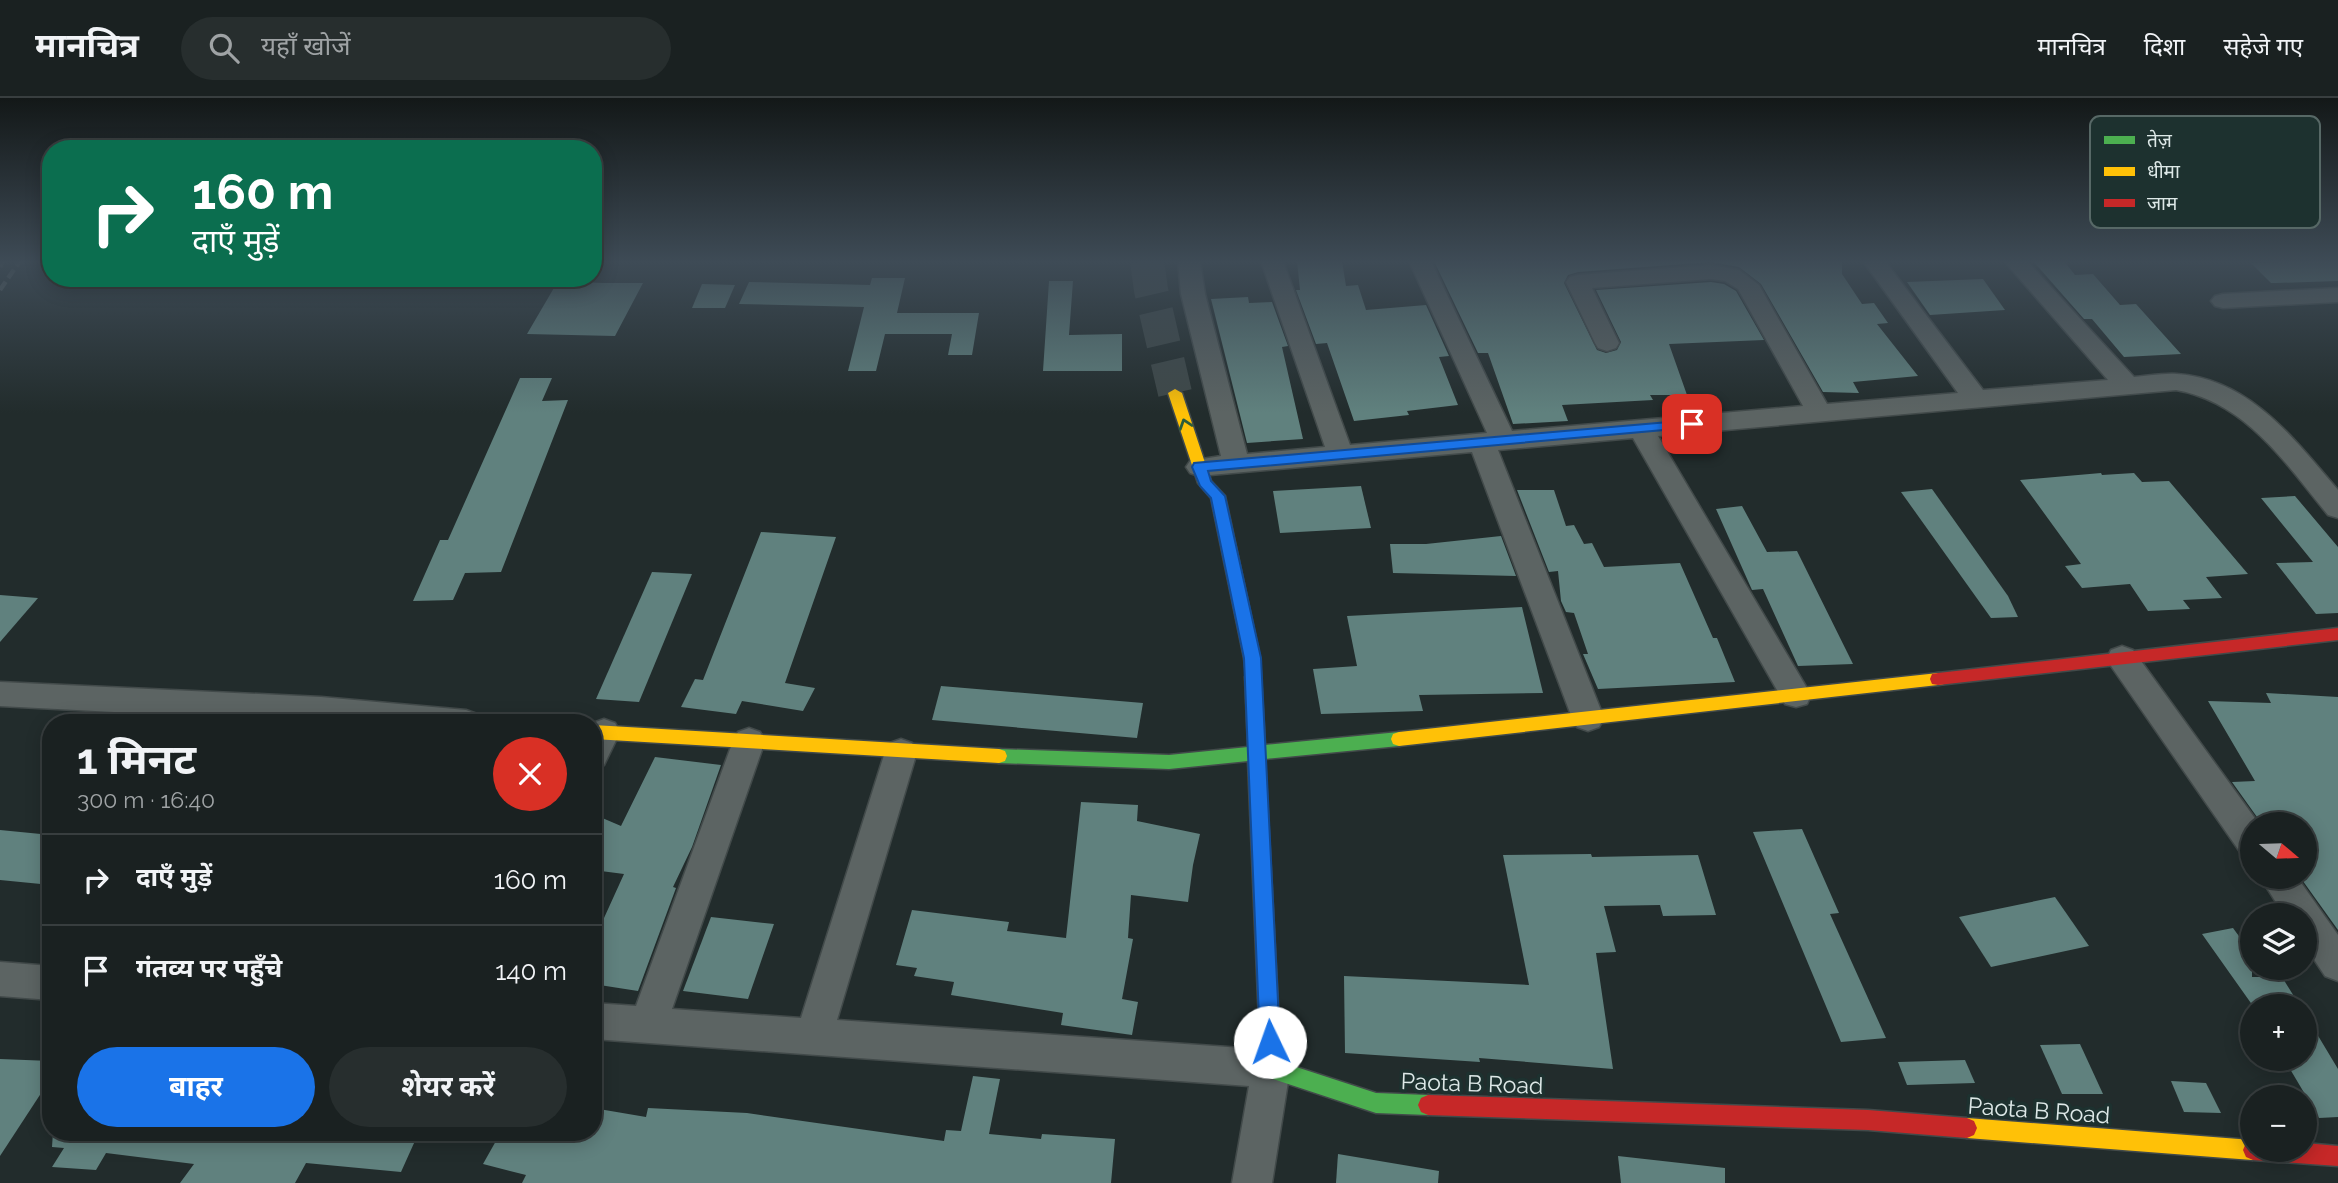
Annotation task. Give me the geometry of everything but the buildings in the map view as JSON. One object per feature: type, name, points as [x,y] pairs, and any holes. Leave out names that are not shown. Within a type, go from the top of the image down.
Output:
[{"type":"street","points":[[1196,312],[1219,465]]},
{"type":"street","points":[[1290,312],[1341,455]]},
{"type":"street","points":[[1440,312],[1492,440],[1588,718]]},
{"type":"street","points":[[1592,312],[1607,343]]},
{"type":"street","points":[[1762,312],[1821,413]]},
{"type":"street","points":[[1912,312],[1977,400]]},
{"type":"street","points":[[2060,312],[2128,387]]},
{"type":"street","points":[[1219,465],[2190,383],[2208,386],[2255,415],[2338,508]]},
{"type":"street","points":[[1175,393],[1219,465]]},
{"type":"street","points":[[1641,429],[1796,695]]},
{"type":"street","points":[[1213,441],[1224,482],[1218,496],[1252,658],[1272,1069],[1252,1183]]},
{"type":"street","points":[[602,740],[749,741],[901,752],[1169,762],[1257,755],[2338,634]]},
{"type":"street","points":[[2122,658],[2240,825]]},
{"type":"street","points":[[0,694],[288,714]]},
{"type":"street","points":[[648,1025],[749,741]]},
{"type":"street","points":[[814,1037],[901,752]]},
{"type":"street","points":[[2317,934],[2338,964]]},
{"type":"street","points":[[0,979],[42,982]]},
{"type":"street","points":[[602,1022],[1272,1069]]},
{"type":"street","name":"Paota B Road","points":[[1272,1069],[1376,1102],[1868,1120],[2240,1149]]},
{"type":"street","name":"Paota B Road","points":[[2317,1155],[2338,1156]]},
{"type":"tunnel","points":[[1156,312],[1175,393]]},
{"type":"traffic: fast","points":[[1253,677],[1271,1069],[1376,1103],[1428,1105]]},
{"type":"traffic: fast","points":[[999,756],[1169,762],[1399,739]]},
{"type":"traffic: slow","points":[[1175,393],[1205,483],[1218,496],[1252,658],[1253,677]]},
{"type":"traffic: slow","points":[[1399,739],[1938,679]]},
{"type":"traffic: slow","points":[[602,733],[999,756]]},
{"type":"traffic: slow","points":[[1967,1128],[2240,1149]]},
{"type":"traffic: jam","points":[[1938,679],[2338,634]]},
{"type":"traffic: jam","points":[[1428,1105],[1868,1120],[1967,1128]]},
{"type":"traffic: jam","points":[[2317,1155],[2338,1156]]},
{"type":"route","points":[[1270,1042],[1252,658],[1218,496],[1205,483],[1199,467],[1692,424]]}]
